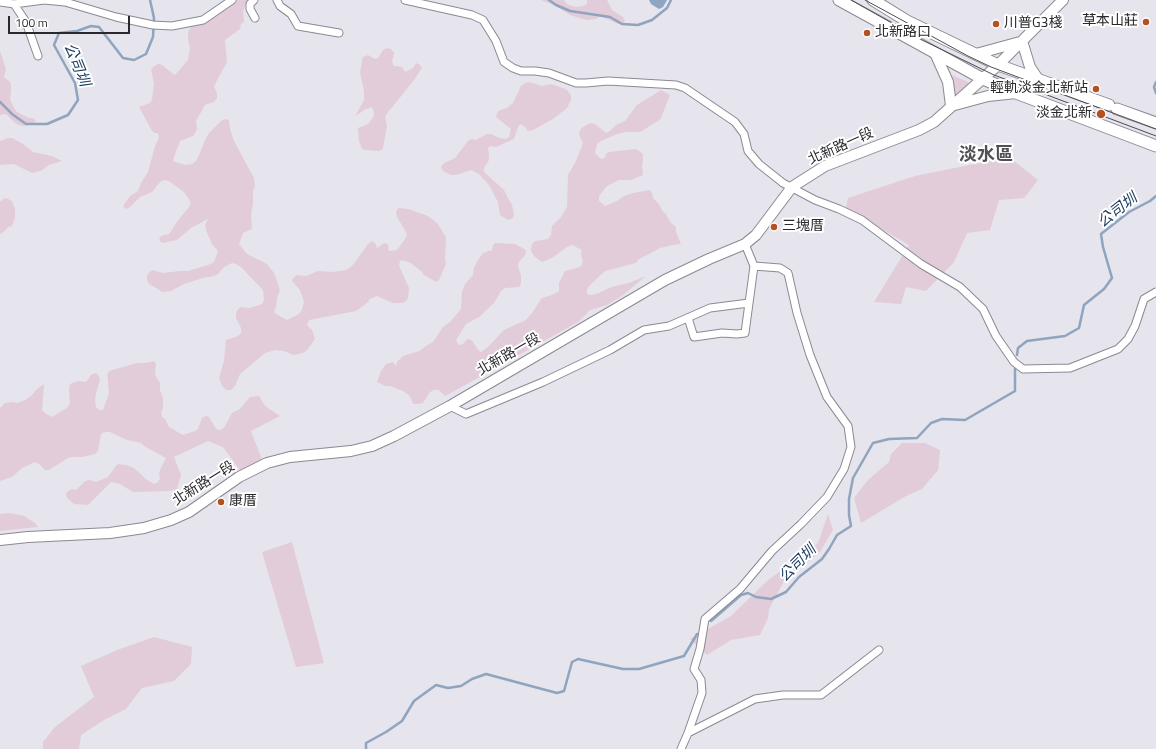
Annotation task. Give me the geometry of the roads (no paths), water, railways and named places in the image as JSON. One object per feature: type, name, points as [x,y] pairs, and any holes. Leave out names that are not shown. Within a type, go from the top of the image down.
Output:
[{"type":"main road","points":[[839,0],[982,79],[1156,146]]},
{"type":"main road","points":[[873,0],[907,21],[998,65],[1156,123]]},
{"type":"main road","name":"北新路一段","points":[[0,540],[28,537],[110,533],[144,528],[171,520],[189,512],[239,477],[267,463],[290,457],[372,446],[394,436],[450,406],[665,280],[745,244],[756,235],[792,187],[825,166],[919,130],[934,122],[998,65],[1063,0]]},
{"type":"main road","points":[[976,54],[1022,41],[1030,67],[1038,79]]},
{"type":"main road","points":[[935,53],[948,82],[951,106],[988,96],[1016,93]]},
{"type":"street","points":[[0,2],[14,4],[44,0],[65,2],[116,17],[156,25],[172,26],[203,20],[232,0]]},
{"type":"street","points":[[254,0],[250,4],[250,9],[255,18]]},
{"type":"street","points":[[277,0],[280,6],[291,14],[298,26],[338,33]]},
{"type":"street","points":[[405,0],[472,15],[483,20],[496,41],[504,62],[513,68],[522,71],[550,73],[576,83],[608,81],[676,85],[685,88],[735,122],[744,134],[748,151],[756,161],[783,183],[815,200],[862,220],[921,264],[960,287],[983,309],[996,336],[1014,362],[1023,369],[1070,368],[1118,349],[1128,339],[1135,326],[1144,299],[1156,292]]},
{"type":"street","points":[[14,4],[26,22],[38,56]]},
{"type":"street","points":[[688,318],[694,337],[722,333],[745,333],[754,266],[745,244]]},
{"type":"street","points":[[681,749],[702,693],[701,680],[694,669],[700,649],[705,619],[740,589],[772,551],[827,497],[844,469],[851,447],[848,426],[827,397],[810,355],[796,312],[788,273],[780,268],[754,266]]},
{"type":"street","points":[[450,406],[466,414],[543,382],[603,353],[644,330],[669,326],[710,308],[749,303]]},
{"type":"street","points":[[688,733],[755,699],[782,695],[821,695],[879,650]]},
{"type":"water","points":[[649,0],[667,0],[663,7],[659,9],[651,4]]},
{"type":"waterway","name":"公司圳","points":[[0,102],[12,114],[26,124],[47,124],[68,115],[78,100],[75,83],[54,45],[59,33],[77,31],[91,26],[99,27],[123,58],[134,60],[146,54],[153,37],[154,18],[150,0]]},
{"type":"waterway","points":[[549,0],[570,11],[610,17],[622,24],[638,25],[652,20],[667,8],[671,0]]},
{"type":"waterway","name":"公司圳","points":[[1156,82],[1154,87],[1156,93]]},
{"type":"waterway","name":"公司圳","points":[[1017,355],[1018,348],[1027,341],[1065,336],[1079,328],[1084,305],[1104,289],[1112,278],[1103,247],[1101,234],[1129,212],[1150,201],[1156,196]]},
{"type":"waterway","name":"公司圳","points":[[711,621],[741,595],[748,593],[756,597],[771,599],[786,592],[799,577],[822,559],[837,535],[851,526],[849,499],[853,478],[873,443],[889,439],[917,438],[931,423],[942,419],[965,420],[1015,391],[1015,369]]},
{"type":"waterway","name":"公司圳","points":[[366,749],[366,743],[402,721],[414,701],[436,685],[448,688],[461,686],[472,679],[486,674],[557,693],[564,691],[572,662],[578,659],[623,669],[639,669],[684,656],[697,634]]},
{"type":"tram line","points":[[851,0],[922,40],[994,75],[1156,136]]},
{"type":"tram line","points":[[865,0],[968,56],[991,67],[1031,82]]},
{"type":"tram line","points":[[1051,90],[1156,129]]},
{"type":"place","name":"草本山莊","points":[[1146,22]]},
{"type":"place","name":"川普G3棧","points":[[996,24]]},
{"type":"place","name":"北新路口","points":[[867,33]]},
{"type":"place","name":"輕軌淡金北新站","points":[[1096,89]]},
{"type":"place","name":"淡金北新","points":[[1101,114]]},
{"type":"place","name":"三塊厝","points":[[774,227]]},
{"type":"place","name":"康厝","points":[[221,502]]},
{"type":"district","name":"淡水區","points":[[986,156]]}]
